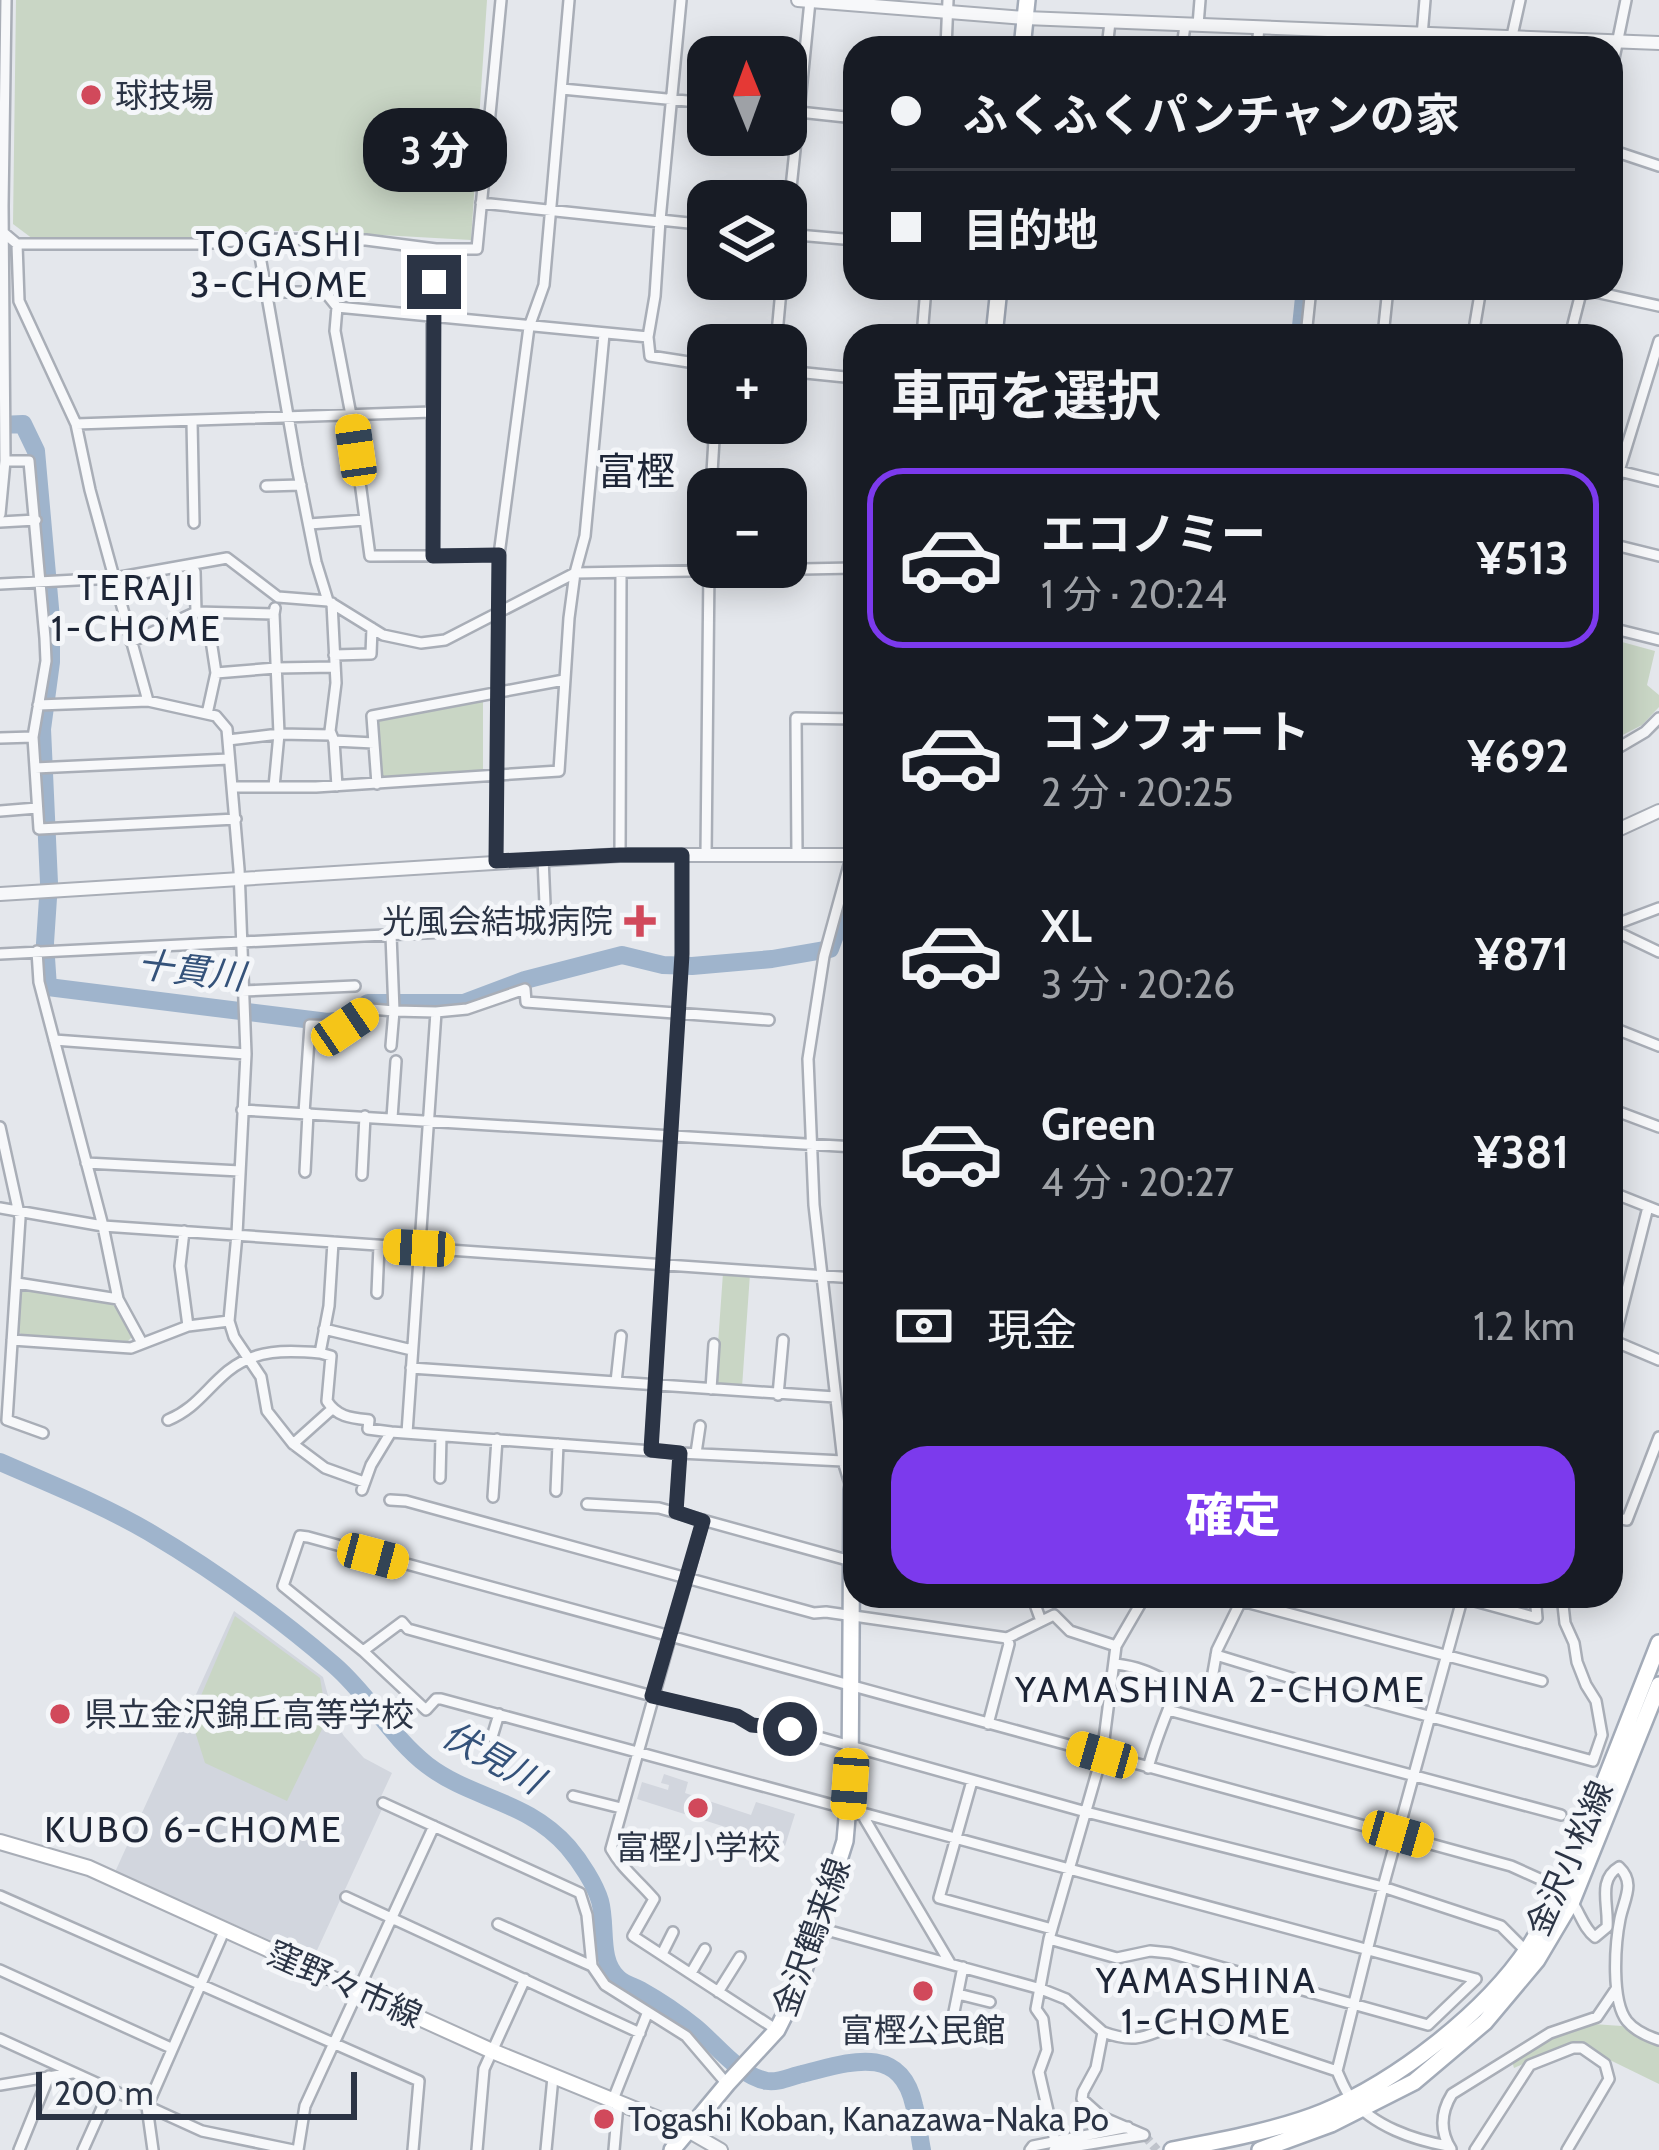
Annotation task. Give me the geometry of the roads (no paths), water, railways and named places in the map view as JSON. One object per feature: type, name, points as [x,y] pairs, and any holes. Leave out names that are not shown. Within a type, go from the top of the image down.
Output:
[{"type":"main road","name":"金沢鶴来線","points":[[672,2150],[778,2030],[819,1928],[845,1841],[851,1608]]},
{"type":"main road","name":"金沢小松線","points":[[1260,2150],[1331,2124],[1457,2026],[1526,1951],[1582,1839],[1659,1643]]},
{"type":"main road","name":"金沢小松線","points":[[1172,2150],[1322,2113],[1414,2082],[1485,2022],[1538,1960],[1572,1901],[1659,1685]]},
{"type":"main road","name":"窪野々市線","points":[[0,1842],[89,1868],[491,2051],[688,2132]]},
{"type":"street","points":[[6,0],[5,424],[0,518],[36,520]]},
{"type":"street","points":[[4,232],[17,244],[202,244],[256,238],[477,249],[501,0]]},
{"type":"street","points":[[496,861],[499,555],[529,327],[544,285],[569,0]]},
{"type":"street","points":[[681,0],[648,337],[650,356],[687,361]]},
{"type":"street","points":[[797,0],[1026,9],[1110,22],[1387,36]]},
{"type":"street","points":[[1187,36],[1200,0]]},
{"type":"street","points":[[1422,36],[1424,0]]},
{"type":"street","points":[[1512,36],[1520,0]]},
{"type":"street","points":[[1618,36],[1626,0]]},
{"type":"street","points":[[807,36],[810,1]]},
{"type":"street","points":[[947,36],[948,6]]},
{"type":"street","points":[[1108,36],[1110,22]]},
{"type":"street","points":[[1258,36],[1259,27]]},
{"type":"street","points":[[1335,30],[1335,36]]},
{"type":"street","points":[[1623,41],[1659,43]]},
{"type":"street","points":[[562,89],[687,101]]},
{"type":"street","points":[[807,113],[843,117]]},
{"type":"street","points":[[1623,154],[1659,166]]},
{"type":"street","points":[[482,203],[687,223]]},
{"type":"street","points":[[807,236],[843,238]]},
{"type":"street","points":[[256,238],[316,562],[330,602],[337,786]]},
{"type":"street","points":[[17,244],[19,301],[76,424],[148,701]]},
{"type":"street","points":[[433,556],[436,249]]},
{"type":"street","points":[[265,292],[325,292],[337,307],[335,331],[370,556],[499,555]]},
{"type":"street","points":[[1623,298],[1659,306]]},
{"type":"street","points":[[4,300],[19,301]]},
{"type":"street","points":[[337,307],[648,337]]},
{"type":"street","points":[[233,787],[337,786],[560,771],[564,680],[575,573],[585,536],[604,334]]},
{"type":"street","points":[[1623,447],[1659,341]]},
{"type":"street","points":[[807,373],[843,377]]},
{"type":"street","points":[[76,424],[432,412]]},
{"type":"street","points":[[191,421],[194,523]]},
{"type":"street","points":[[4,455],[29,461],[45,582],[43,705],[33,737],[40,768],[39,829],[236,819]]},
{"type":"street","points":[[1623,472],[1659,481]]},
{"type":"street","points":[[266,486],[301,485]]},
{"type":"street","points":[[309,524],[365,520]]},
{"type":"street","points":[[1623,547],[1659,556]]},
{"type":"street","points":[[0,584],[115,578],[227,558],[278,597],[330,602],[383,635],[421,644],[445,640],[575,573],[687,570]]},
{"type":"street","points":[[192,565],[216,673],[207,714]]},
{"type":"street","points":[[807,568],[843,568]]},
{"type":"street","points":[[620,855],[621,573]]},
{"type":"street","points":[[706,856],[709,588]]},
{"type":"street","points":[[274,787],[279,734],[274,614],[278,597]]},
{"type":"street","points":[[131,642],[201,613],[274,614]]},
{"type":"street","points":[[216,673],[371,654],[372,628]]},
{"type":"street","points":[[1623,631],[1659,640]]},
{"type":"street","points":[[377,784],[372,716],[564,680]]},
{"type":"street","points":[[43,705],[148,701],[216,716],[227,729],[236,819],[246,1054],[229,1321],[261,1377],[266,1411],[293,1444],[325,1468],[363,1486],[391,1432]]},
{"type":"street","points":[[797,855],[796,718],[843,719]]},
{"type":"street","points":[[1623,745],[1659,718]]},
{"type":"street","points":[[228,740],[279,734],[374,743]]},
{"type":"street","points":[[0,738],[33,737]]},
{"type":"street","points":[[40,768],[230,759]]},
{"type":"street","points":[[0,811],[37,808]]},
{"type":"street","points":[[1623,828],[1659,811]]},
{"type":"street","points":[[0,894],[543,858],[843,852]]},
{"type":"street","points":[[651,1450],[681,965],[682,855]]},
{"type":"street","points":[[0,954],[546,927],[543,858]]},
{"type":"street","points":[[843,889],[825,951],[808,1059],[809,1145],[843,1434]]},
{"type":"street","points":[[1623,923],[1659,908]]},
{"type":"street","points":[[1623,934],[1659,952]]},
{"type":"street","points":[[391,935],[391,1046]]},
{"type":"street","points":[[43,951],[39,982],[118,1299],[142,1343]]},
{"type":"street","points":[[242,991],[355,986]]},
{"type":"street","points":[[304,1172],[310,1025],[345,1027],[371,1009],[394,1005],[436,1012],[467,1010],[525,989],[526,1002],[769,1020]]},
{"type":"street","points":[[407,1433],[436,1012]]},
{"type":"street","points":[[1623,1032],[1659,1046]]},
{"type":"street","points":[[54,1040],[246,1054]]},
{"type":"street","points":[[392,1118],[396,1060]]},
{"type":"street","points":[[242,1110],[843,1147]]},
{"type":"street","points":[[1623,1114],[1659,1127]]},
{"type":"street","points":[[362,1175],[365,1116]]},
{"type":"street","points":[[0,1127],[20,1218],[3,1418],[43,1433]]},
{"type":"street","points":[[86,1163],[240,1171]]},
{"type":"street","points":[[1623,1197],[1653,1209],[1623,1307]]},
{"type":"street","points":[[0,1208],[103,1226],[843,1277]]},
{"type":"street","points":[[184,1231],[181,1265],[188,1326]]},
{"type":"street","points":[[320,1353],[333,1242]]},
{"type":"street","points":[[377,1293],[379,1246]]},
{"type":"street","points":[[16,1282],[118,1299]]},
{"type":"street","points":[[12,1340],[131,1348],[188,1326],[229,1321]]},
{"type":"street","points":[[324,1329],[412,1350]]},
{"type":"street","points":[[616,1382],[621,1336]]},
{"type":"street","points":[[778,1395],[783,1340]]},
{"type":"street","points":[[711,1389],[713,1345]]},
{"type":"street","points":[[1623,1347],[1659,1360]]},
{"type":"street","points":[[168,1420],[189,1411],[228,1371],[249,1357],[295,1350],[331,1356],[327,1402],[348,1418],[369,1420],[368,1429],[843,1465]]},
{"type":"street","points":[[411,1368],[836,1397]]},
{"type":"street","points":[[293,1444],[332,1409]]},
{"type":"street","points":[[696,1453],[700,1426]]},
{"type":"street","points":[[440,1436],[440,1478]]},
{"type":"street","points":[[1623,1519],[1627,1520],[1659,1437]]},
{"type":"street","points":[[493,1497],[497,1439]]},
{"type":"street","points":[[556,1491],[558,1444]]},
{"type":"street","points":[[676,1512],[680,1453]]},
{"type":"street","points":[[390,1500],[814,1612],[1007,1638],[1054,1615],[1070,1630],[1116,1646]]},
{"type":"street","points":[[587,1504],[659,1508],[843,1559]]},
{"type":"street","points":[[703,1521],[611,1849],[622,1868],[654,1899],[633,1936],[778,2030]]},
{"type":"street","points":[[972,1781],[957,1838],[939,1898],[1117,1958],[1169,1953],[1428,2025],[1476,1979],[1072,1868],[957,1838],[848,1810],[500,1714],[441,1699],[426,1710],[283,1586],[300,1536],[1511,1866],[1560,1887],[1595,1937],[1606,1927],[1607,1876],[1619,1867],[1630,1888],[1618,1933],[1616,1989],[1625,2019],[1642,2034],[1659,2040]]},
{"type":"street","points":[[1036,1608],[1041,1621]]},
{"type":"street","points":[[1055,2146],[1039,2072],[1047,2050],[1043,2019],[1036,2009],[1051,1934],[1102,1755],[1116,1646],[1138,1608]]},
{"type":"street","points":[[1116,1664],[1210,1690],[1216,1654],[1237,1608]]},
{"type":"street","points":[[1289,1608],[1542,1681]]},
{"type":"street","points":[[1337,2072],[1458,1608]]},
{"type":"street","points":[[1503,1608],[1538,1618],[1537,1608]]},
{"type":"street","points":[[1216,1654],[1592,1761],[1602,1735],[1597,1701],[1577,1662],[1563,1608]]},
{"type":"street","points":[[363,1651],[402,1622],[409,1629],[737,1716],[752,1725],[790,1729],[1086,1812],[1383,1887],[1501,1926],[1526,1951]]},
{"type":"street","points":[[988,1724],[1010,1644],[1007,1638]]},
{"type":"street","points":[[1148,1768],[1178,1684]]},
{"type":"street","points":[[1168,1710],[1561,1815]]},
{"type":"street","points":[[493,1737],[500,1714]]},
{"type":"street","points":[[573,1796],[621,1808]]},
{"type":"street","points":[[383,1803],[580,1893],[592,1966],[605,1985],[686,2036],[728,2082]]},
{"type":"street","points":[[848,1810],[863,1816],[957,1966],[952,2022]]},
{"type":"street","points":[[0,2039],[202,2132],[295,2150],[305,2106],[434,1826]]},
{"type":"street","points":[[0,1896],[419,2081],[413,2150]]},
{"type":"street","points":[[346,1898],[640,2032]]},
{"type":"street","points":[[498,1924],[592,1966]]},
{"type":"street","points":[[819,1928],[1041,1989],[1066,1999],[1103,2032],[1124,2040],[1149,2037],[1190,2022],[1337,2072],[1357,2103],[1382,2123],[1416,2140],[1450,2148]]},
{"type":"street","points":[[153,2150],[147,2107],[225,1929]]},
{"type":"street","points":[[662,1954],[673,1932]]},
{"type":"street","points":[[691,1973],[705,1949]]},
{"type":"street","points":[[718,1992],[740,1957]]},
{"type":"street","points":[[0,1970],[171,2048]]},
{"type":"street","points":[[477,2150],[484,2069],[525,1979]]},
{"type":"street","points":[[1450,2148],[1442,2126],[1452,2094],[1550,2032],[1597,2017],[1616,1989]]},
{"type":"street","points":[[958,1994],[990,2002]]},
{"type":"street","points":[[614,2150],[615,2103],[647,2014]]},
{"type":"street","points":[[1030,2150],[1144,2135],[1102,2117],[1082,2099],[1096,2068],[1103,2032]]},
{"type":"street","points":[[1475,2150],[1531,2065],[1582,2048],[1605,2064],[1609,2079],[1569,2150]]},
{"type":"street","points":[[0,2085],[72,2073]]},
{"type":"street","points":[[19,2150],[49,2076]]},
{"type":"street","points":[[546,2150],[554,2077]]},
{"type":"street","points":[[82,2150],[110,2090]]},
{"type":"street","points":[[1055,2146],[1128,2127]]},
{"type":"street","points":[[688,2132],[721,2150]]},
{"type":"waterway","name":"十貫川","points":[[1301,324],[1304,300]]},
{"type":"waterway","name":"十貫川","points":[[0,425],[23,424],[36,451],[51,619],[42,729],[48,987],[328,1022],[343,1020],[368,1003],[464,1003],[525,980],[622,955],[692,966],[830,949],[843,914]]},
{"type":"waterway","name":"伏見川","points":[[0,1462],[112,1512],[197,1562],[334,1665],[427,1765],[552,1831],[577,1859],[598,1894],[605,1953],[612,1971],[682,2017],[747,2073],[776,2081],[854,2062],[884,2065],[897,2072],[914,2105],[922,2150]]},
{"type":"tunnel","points":[[1144,2135],[1157,2150]]},
{"type":"place","name":"球技場","points":[[91,95]]},
{"type":"place","name":"光風会結城病院","points":[[640,921]]},
{"type":"place","name":"県立金沢錦丘高等学校","points":[[60,1714]]},
{"type":"place","name":"富樫小学校","points":[[698,1808]]},
{"type":"place","name":"富樫公民館","points":[[923,1991]]},
{"type":"place","name":"Togashi Koban, Kanazawa-Naka Po","points":[[604,2119]]},
{"type":"district","name":"TOGASHI 3-CHOME","points":[[280,264]]},
{"type":"district","name":"富樫","points":[[636,471]]},
{"type":"district","name":"TERAJI 1-CHOME","points":[[137,608]]},
{"type":"district","name":"YAMASHINA 2-CHOME","points":[[1221,1689]]},
{"type":"district","name":"KUBO 6-CHOME","points":[[194,1829]]},
{"type":"district","name":"YAMASHINA 1-CHOME","points":[[1207,2000]]}]
